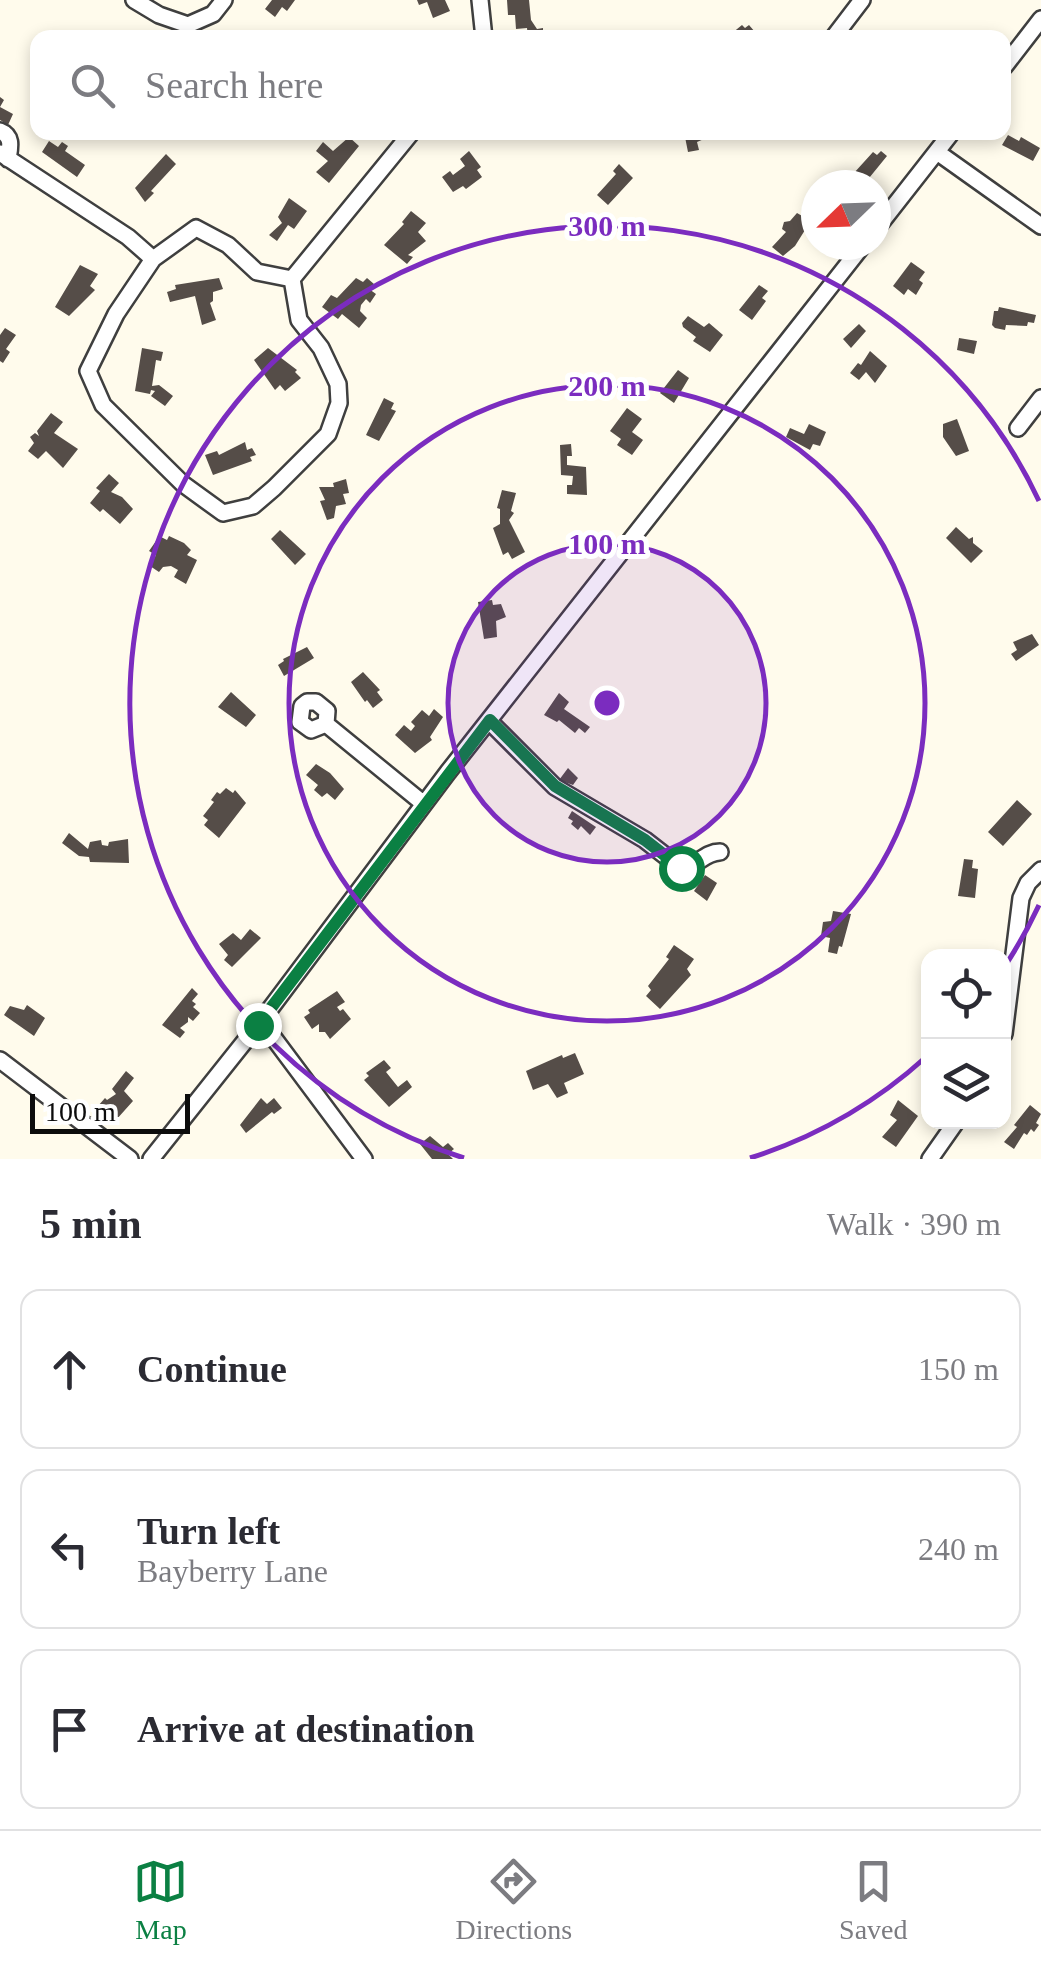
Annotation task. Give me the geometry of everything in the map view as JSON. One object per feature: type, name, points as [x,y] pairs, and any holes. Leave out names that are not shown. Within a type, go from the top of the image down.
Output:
[{"type":"street","points":[[134,0],[159,15],[188,25],[214,14],[224,0]]},
{"type":"street","points":[[480,0],[483,30]]},
{"type":"street","points":[[839,30],[862,0]]},
{"type":"street","points":[[1011,59],[1035,37],[1041,19]]},
{"type":"street","points":[[0,132],[8,135],[10,142],[4,156],[128,237],[153,259]]},
{"type":"street","points":[[292,279],[257,272],[228,246],[196,228],[153,259],[116,314],[88,371],[103,405],[184,484],[223,513],[253,506],[328,434],[339,403],[338,384],[321,348],[299,320],[292,279],[405,140]]},
{"type":"street","points":[[891,210],[946,140]]},
{"type":"street","points":[[936,152],[1041,226]]},
{"type":"street","points":[[151,1159],[851,260]]},
{"type":"street","points":[[1018,428],[1041,398]]},
{"type":"street","points":[[490,720],[555,786],[645,840],[681,868],[692,867],[712,852],[720,852]]},
{"type":"street","points":[[326,724],[424,804]]},
{"type":"street","points":[[1011,978],[1021,898],[1028,883],[1041,870]]},
{"type":"street","points":[[262,1021],[364,1159]]},
{"type":"street","points":[[0,1060],[130,1159]]},
{"type":"street","points":[[930,1159],[951,1129]]},
{"type":"building","points":[[272,0],[295,0],[287,11],[282,7],[275,17],[265,9]]},
{"type":"building","points":[[417,0],[445,0],[450,11],[433,18],[427,2],[419,5]]},
{"type":"building","points":[[507,0],[529,0],[531,20],[537,29],[543,30],[516,29],[515,15],[508,15]]},
{"type":"building","points":[[0,107],[13,114],[8,125],[0,120]]},
{"type":"building","points":[[1011,137],[1019,141],[1021,137],[1040,148],[1033,161],[1002,145]]},
{"type":"building","points":[[346,140],[359,146],[329,183],[316,172],[328,161],[316,151],[323,142],[333,151]]},
{"type":"building","points":[[686,140],[702,140],[697,142],[699,150],[688,152]]},
{"type":"building","points":[[49,141],[58,147],[62,142],[68,146],[65,151],[85,165],[77,177],[42,152]]},
{"type":"building","points":[[469,151],[481,167],[477,170],[482,177],[466,189],[463,186],[453,192],[442,177],[465,166],[460,159]]},
{"type":"building","points":[[881,151],[887,156],[876,170],[857,170],[873,152],[877,155]]},
{"type":"building","points":[[166,154],[176,164],[145,202],[135,188]]},
{"type":"building","points":[[619,164],[633,178],[608,205],[597,195],[616,174],[613,171]]},
{"type":"building","points":[[289,198],[307,211],[294,229],[288,225],[277,241],[269,235],[282,223],[278,217]]},
{"type":"building","points":[[411,211],[426,223],[418,232],[426,241],[408,255],[413,257],[407,264],[384,245]]},
{"type":"building","points":[[797,213],[801,215],[801,236],[783,256],[772,247],[786,232],[782,229],[784,222]]},
{"type":"building","points":[[911,262],[925,272],[919,280],[923,283],[916,295],[908,289],[904,295],[893,286]]},
{"type":"building","points":[[80,265],[98,274],[90,286],[95,290],[69,316],[55,307]]},
{"type":"building","points":[[219,278],[223,289],[213,292],[210,303],[216,320],[202,325],[195,296],[170,302],[167,292],[176,289],[175,285]]},
{"type":"building","points":[[356,278],[363,282],[367,278],[374,284],[369,289],[376,294],[370,303],[366,299],[361,305],[360,311],[367,318],[359,328],[342,314],[338,319],[322,307],[331,295],[337,298]]},
{"type":"building","points":[[759,285],[768,291],[762,298],[766,301],[752,320],[739,310]]},
{"type":"building","points":[[999,307],[1036,315],[1034,323],[1006,325],[1005,330],[995,328],[994,311]]},
{"type":"building","points":[[688,316],[704,327],[709,323],[723,335],[710,352],[693,341],[696,337],[683,327]]},
{"type":"building","points":[[859,324],[866,331],[851,348],[843,339]]},
{"type":"building","points":[[5,328],[16,335],[6,349],[10,352],[3,363],[0,335]]},
{"type":"building","points":[[959,338],[977,341],[974,354],[957,350]]},
{"type":"building","points":[[142,348],[163,352],[161,361],[156,360],[152,386],[159,385],[173,396],[165,406],[151,396],[155,391],[135,391]]},
{"type":"building","points":[[268,348],[297,370],[301,378],[285,391],[280,385],[275,390],[254,360]]},
{"type":"building","points":[[870,351],[887,366],[875,383],[866,372],[859,380],[850,373]]},
{"type":"building","points":[[678,370],[689,378],[674,403],[660,393]]},
{"type":"building","points":[[384,398],[394,403],[391,409],[396,411],[379,441],[366,435]]},
{"type":"building","points":[[627,408],[642,419],[632,432],[643,440],[632,455],[617,445],[621,439],[610,431]]},
{"type":"building","points":[[51,413],[63,422],[54,433],[78,449],[63,468],[46,451],[38,459],[28,451],[34,443],[30,437],[35,433],[39,436],[37,431]]},
{"type":"building","points":[[957,419],[969,451],[956,456],[943,437],[943,424]]},
{"type":"building","points":[[809,424],[826,432],[820,446],[813,444],[810,450],[786,437],[790,428],[804,434]]},
{"type":"building","points":[[245,442],[247,450],[252,448],[256,455],[250,457],[252,461],[213,475],[205,455],[217,451],[219,455]]},
{"type":"building","points":[[571,444],[572,456],[567,456],[567,465],[586,467],[587,495],[567,494],[573,476],[561,475],[560,445]]},
{"type":"building","points":[[109,474],[119,483],[111,492],[133,509],[120,524],[90,503],[100,491],[96,488]]},
{"type":"building","points":[[346,479],[346,504],[336,506],[334,518],[327,520],[319,487],[334,487],[333,483]]},
{"type":"building","points":[[502,490],[516,493],[511,511],[514,513],[509,520],[525,552],[512,559],[508,552],[503,555],[493,528],[500,524],[497,508]]},
{"type":"building","points":[[956,527],[969,539],[973,537],[973,543],[983,551],[971,563],[946,538]]},
{"type":"building","points":[[280,530],[306,554],[295,565],[271,539]]},
{"type":"building","points":[[169,536],[184,543],[191,550],[187,555],[197,560],[186,584],[174,577],[178,570],[171,566],[159,572],[150,566],[156,555],[149,551],[161,537],[167,540]]},
{"type":"building","points":[[492,600],[493,605],[501,604],[506,617],[496,621],[497,637],[484,639],[478,602]]},
{"type":"building","points":[[1032,634],[1039,645],[1016,661],[1011,654],[1017,650],[1013,642]]},
{"type":"building","points":[[307,647],[314,658],[284,676],[278,665]]},
{"type":"building","points":[[363,672],[380,690],[377,692],[383,700],[373,708],[351,682]]},
{"type":"building","points":[[231,692],[256,715],[246,727],[218,707]]},
{"type":"building","points":[[559,693],[569,702],[564,709],[590,727],[585,733],[579,728],[575,733],[559,720],[544,715]]},
{"type":"building","points":[[434,709],[443,717],[430,737],[432,740],[415,753],[395,735],[404,725],[411,731],[415,726],[411,722],[422,710],[429,716]]},
{"type":"building","points":[[316,764],[344,789],[335,800],[327,793],[322,797],[314,790],[318,785],[306,775]]},
{"type":"building","points":[[568,768],[578,778],[573,785],[559,780]]},
{"type":"building","points":[[226,788],[233,793],[235,790],[246,803],[219,838],[204,825],[208,820],[203,816],[217,792],[220,794]]},
{"type":"building","points":[[1017,800],[1032,814],[1003,846],[988,832]]},
{"type":"building","points":[[572,811],[596,827],[590,835],[581,826],[578,830],[571,824],[573,821],[568,818]]},
{"type":"building","points":[[69,833],[88,849],[90,842],[101,840],[102,845],[108,846],[109,842],[128,839],[129,863],[90,862],[89,857],[79,856],[62,843]]},
{"type":"building","points":[[964,859],[973,860],[972,868],[978,869],[975,898],[958,896]]},
{"type":"building","points":[[705,875],[717,883],[707,901],[694,891]]},
{"type":"building","points":[[833,911],[851,914],[837,954],[828,952],[830,938],[821,936],[823,922],[831,921]]},
{"type":"building","points":[[250,929],[261,938],[232,967],[224,960],[228,955],[219,944],[233,933],[241,940]]},
{"type":"building","points":[[674,945],[694,959],[687,969],[691,975],[660,1009],[646,996],[651,990],[648,986],[669,959],[666,957]]},
{"type":"building","points":[[192,988],[198,994],[192,1001],[196,1004],[193,1007],[200,1013],[193,1021],[188,1017],[180,1028],[185,1032],[180,1038],[162,1025]]},
{"type":"building","points":[[337,991],[345,1002],[337,1007],[351,1019],[330,1039],[325,1032],[319,1032],[319,1024],[312,1029],[304,1017],[310,1013],[308,1010]]},
{"type":"building","points":[[27,1005],[45,1018],[34,1036],[4,1015],[10,1006],[24,1010]]},
{"type":"building","points":[[575,1053],[584,1074],[564,1083],[568,1093],[557,1098],[548,1084],[533,1090],[526,1071]]},
{"type":"building","points":[[384,1060],[391,1068],[386,1072],[398,1087],[407,1080],[412,1087],[389,1107],[364,1080],[369,1076],[366,1073]]},
{"type":"building","points":[[126,1071],[134,1078],[124,1091],[133,1101],[116,1120],[98,1106],[116,1094],[112,1089]]},
{"type":"building","points":[[261,1098],[267,1104],[274,1098],[282,1108],[246,1133],[240,1125]]},
{"type":"building","points":[[898,1100],[918,1116],[896,1147],[882,1137],[897,1120],[890,1115]]},
{"type":"building","points":[[1030,1105],[1041,1114],[1036,1123],[1039,1125],[1034,1132],[1031,1129],[1027,1135],[1024,1133],[1014,1149],[1004,1142]]},
{"type":"building","points":[[430,1136],[443,1147],[448,1143],[454,1149],[448,1154],[453,1159],[432,1159],[420,1144]]},
{"type":"route","points":[[258,1025],[490,720],[555,786],[645,840],[681,868]]}]
